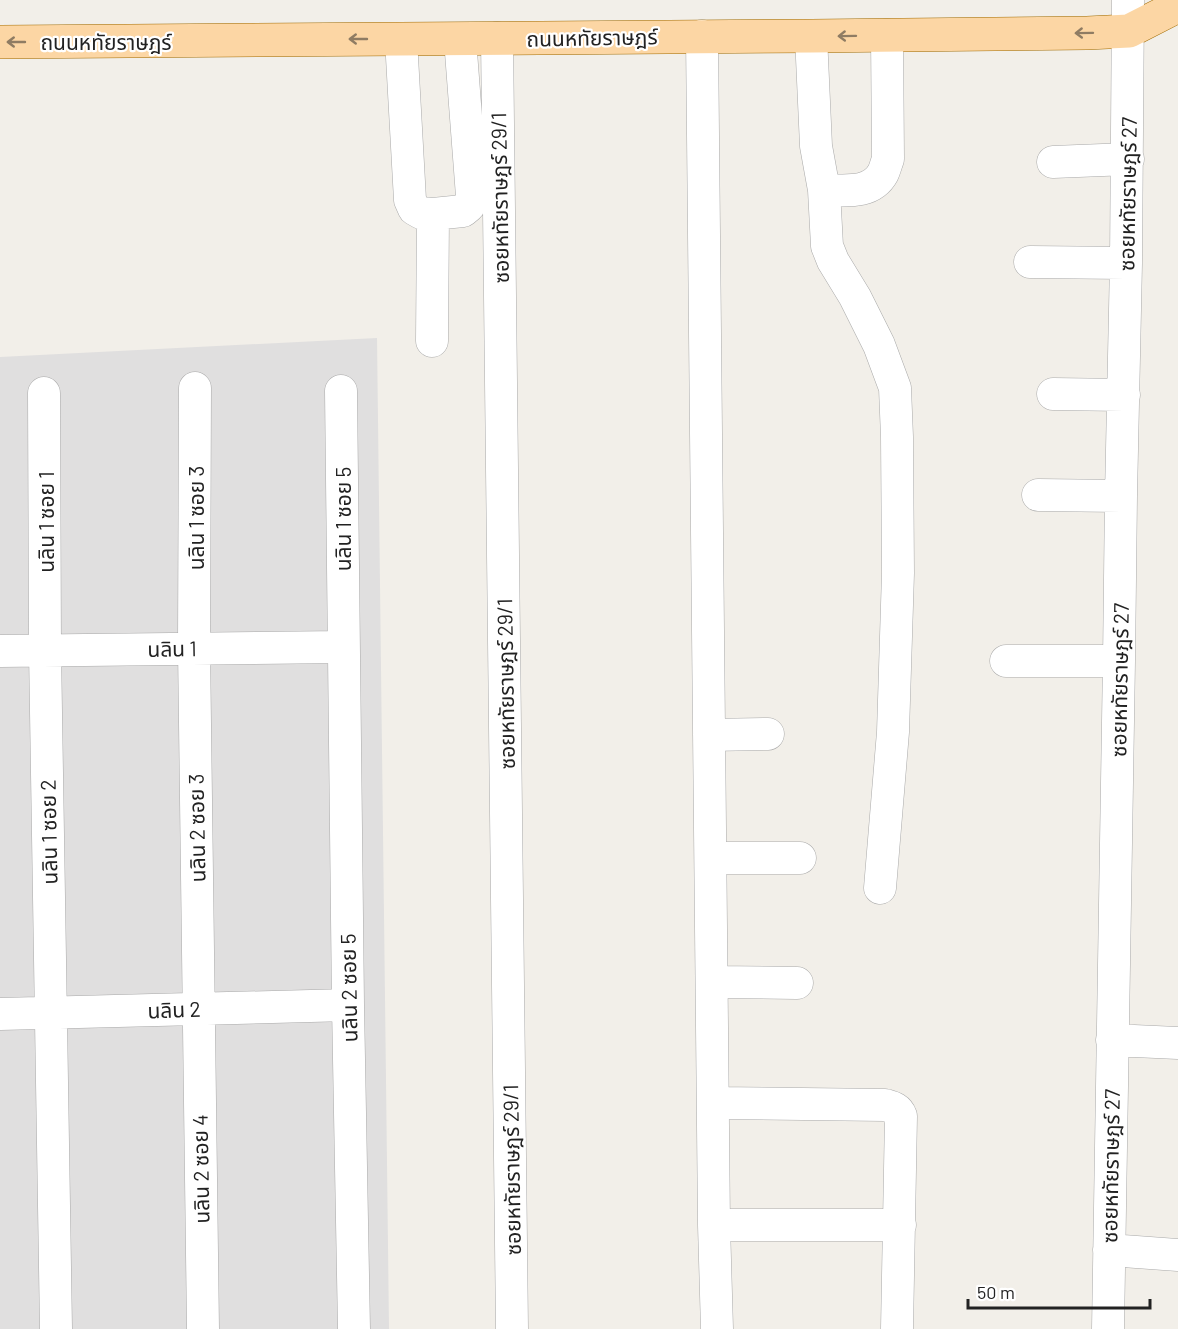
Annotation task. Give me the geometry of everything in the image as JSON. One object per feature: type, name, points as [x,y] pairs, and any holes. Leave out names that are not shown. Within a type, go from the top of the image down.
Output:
[{"type":"main road","name":"ถนนหทัยราษฎร์","points":[[1165,0],[1178,6]]},
{"type":"main road","name":"ถนนหทัยราษฎร์","points":[[0,42],[887,35],[1129,16],[1178,6]]},
{"type":"street","name":"ซอยหทัยราษฎร์ 27","points":[[1108,1329],[1129,16]]},
{"type":"street","points":[[824,190],[866,189],[882,174],[888,159],[887,35]]},
{"type":"street","points":[[702,36],[717,1329]]},
{"type":"street","points":[[811,36],[816,146],[824,190],[827,246],[879,345],[895,388],[898,584],[893,732],[880,888]]},
{"type":"street","name":"ซอยหทัยราษฎร์ 29/1","points":[[497,38],[512,1329]]},
{"type":"street","points":[[401,39],[410,200],[414,209],[421,213],[433,214],[464,212],[472,196],[460,39]]},
{"type":"street","points":[[1053,162],[1128,159]]},
{"type":"street","points":[[432,341],[433,214]]},
{"type":"street","points":[[1030,262],[1126,263]]},
{"type":"street","name":"นลิน 1 ซอย 3","points":[[194,648],[195,388]]},
{"type":"street","name":"นลิน 1 ซอย 5","points":[[341,391],[343,647]]},
{"type":"street","name":"นลิน 1 ซอย 1","points":[[44,393],[45,650]]},
{"type":"street","points":[[1053,394],[1124,395]]},
{"type":"street","points":[[1038,495],[1121,496]]},
{"type":"street","name":"นลิน 1","points":[[0,651],[343,647]]},
{"type":"street","name":"นลิน 2 ซอย 5","points":[[343,647],[354,1329]]},
{"type":"street","name":"นลิน 2 ซอย 3","points":[[194,648],[198,1008]]},
{"type":"street","name":"นลิน 1 ซอย 2","points":[[45,650],[56,1329]]},
{"type":"street","points":[[1006,661],[1119,661]]},
{"type":"street","points":[[709,735],[768,734]]},
{"type":"street","points":[[711,858],[800,858]]},
{"type":"street","points":[[712,982],[797,983]]},
{"type":"street","name":"นลิน 2","points":[[0,1014],[348,1005]]},
{"type":"street","name":"นลิน 2 ซอย 4","points":[[198,1008],[203,1329]]},
{"type":"street","points":[[1112,1040],[1178,1042]]},
{"type":"street","points":[[714,1103],[885,1105],[899,1111],[901,1116],[900,1226],[897,1329]]},
{"type":"street","points":[[714,1225],[900,1226]]},
{"type":"street","points":[[1109,1250],[1178,1255]]},
{"type":"shaded area","points":[[377,338],[389,1329],[0,1329],[0,357]]}]
